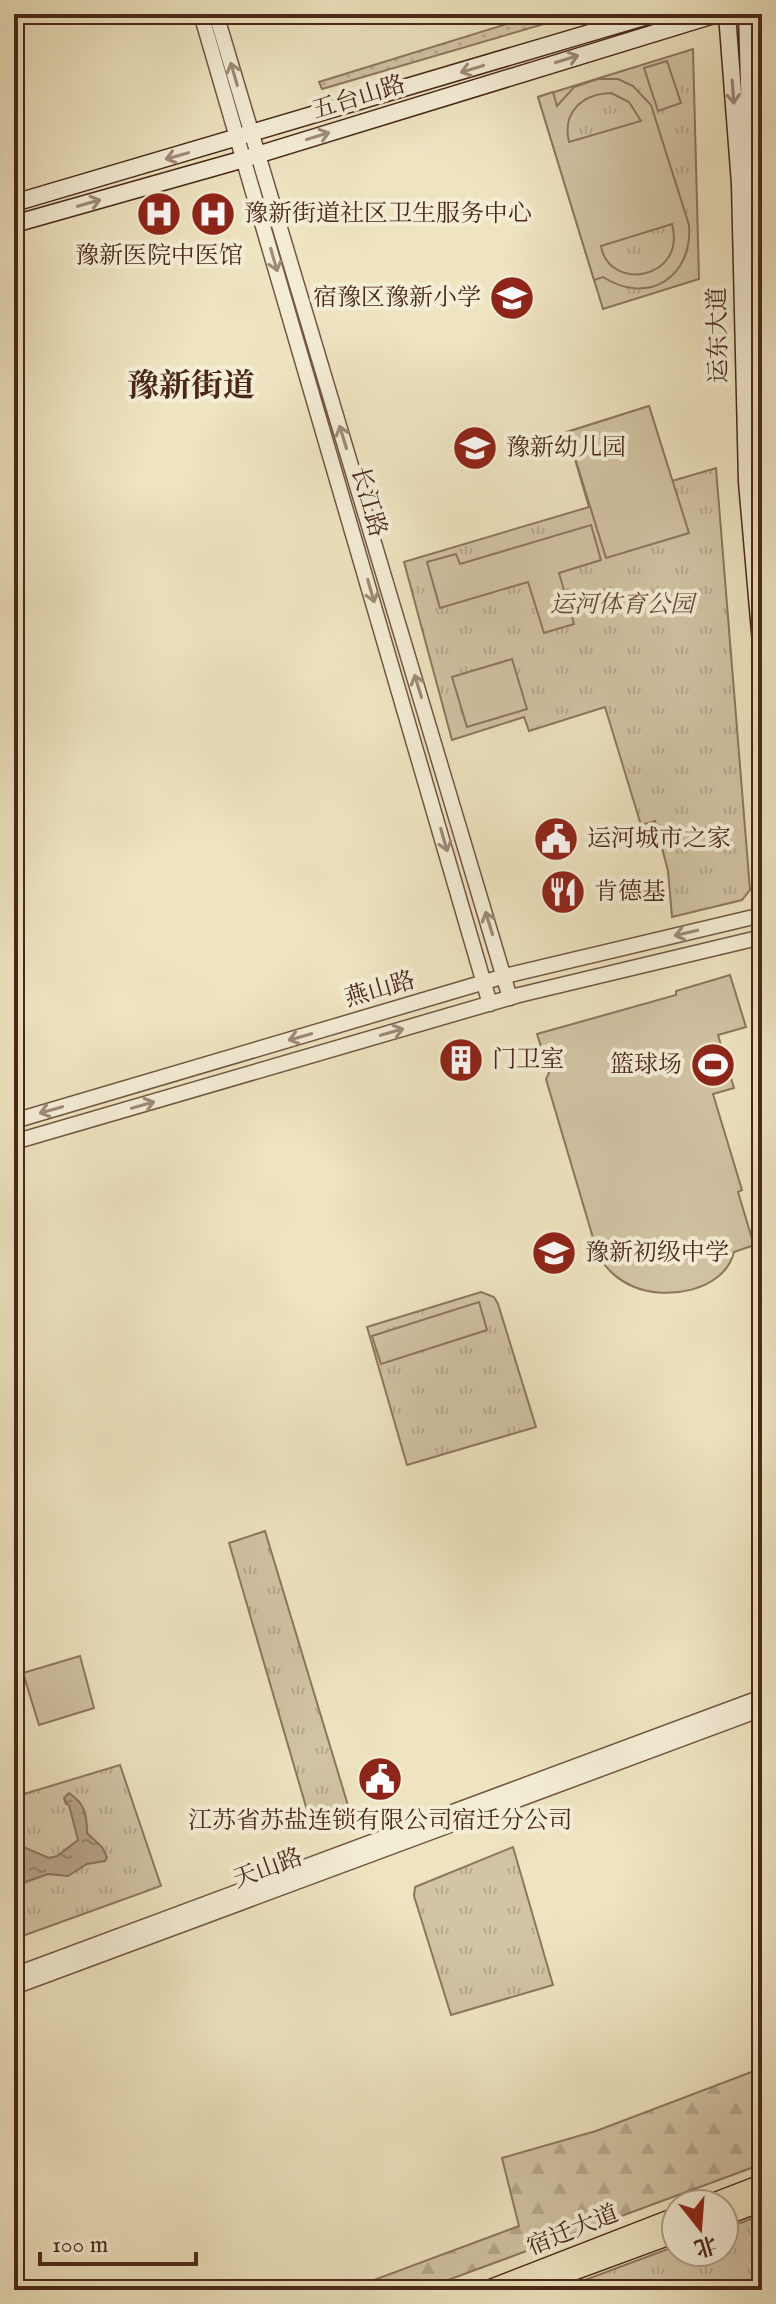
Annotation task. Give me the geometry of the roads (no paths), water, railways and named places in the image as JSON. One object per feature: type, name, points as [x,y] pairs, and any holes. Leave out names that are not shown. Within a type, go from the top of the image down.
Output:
[{"type":"main road","name":"五台山路","points":[[14,203],[654,14]]},
{"type":"main road","name":"五台山路","points":[[14,224],[251,157],[717,14]]},
{"type":"main road","name":"运东大道","points":[[727,14],[740,184],[747,482],[762,655]]},
{"type":"main road","name":"运东大道","points":[[747,14],[762,530]]},
{"type":"main road","points":[[740,2192],[762,2184]]},
{"type":"main road","points":[[740,2210],[762,2202]]},
{"type":"main road","name":"宿迁大道","points":[[488,2290],[660,2223]]},
{"type":"main road","name":"宿迁大道","points":[[521,2290],[660,2239]]},
{"type":"street","name":"长江路","points":[[201,14],[245,137],[510,998]]},
{"type":"street","name":"长江路","points":[[216,14],[245,137]]},
{"type":"street","name":"长江路","points":[[251,157],[490,1004]]},
{"type":"street","name":"燕山路","points":[[14,1121],[505,976],[762,915]]},
{"type":"street","name":"燕山路","points":[[14,1142],[510,998],[762,937]]},
{"type":"street","name":"天山路","points":[[14,1975],[762,1697]]},
{"type":"street","name":"天山路","points":[[14,1987],[762,1709]]},
{"type":"water","points":[[69,1793],[82,1805],[87,1833],[102,1847],[107,1857],[105,1861],[87,1864],[68,1876],[48,1874],[14,1886],[14,1843],[49,1858],[57,1856],[78,1840],[69,1805],[64,1798]]},
{"type":"place","name":"豫新医院中医馆","points":[[159,214]]},
{"type":"place","name":"豫新街道社区卫生服务中心","points":[[213,214]]},
{"type":"place","name":"宿豫区豫新小学","points":[[512,298]]},
{"type":"place","name":"豫新幼儿园","points":[[475,448]]},
{"type":"place","name":"运河城市之家","points":[[556,839]]},
{"type":"place","name":"肯德基","points":[[563,892]]},
{"type":"place","name":"门卫室","points":[[461,1060]]},
{"type":"place","name":"篮球场","points":[[713,1065]]},
{"type":"place","name":"豫新初级中学","points":[[554,1253]]},
{"type":"place","name":"江苏省苏盐连锁有限公司宿迁分公司","points":[[380,1779]]},
{"type":"district","name":"豫新街道","points":[[191,387]]},
{"type":"park label","name":"运河体育公园","points":[[622,605]]}]
